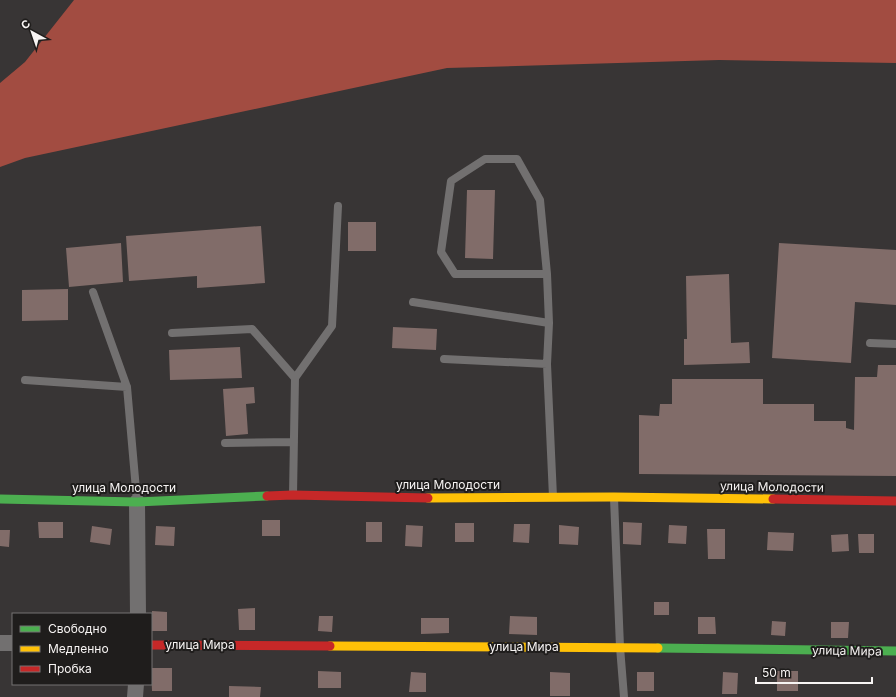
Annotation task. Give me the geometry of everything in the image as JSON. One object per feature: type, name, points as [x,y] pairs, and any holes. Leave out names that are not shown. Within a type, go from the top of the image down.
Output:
[{"type":"street","name":"улица Молодости","points":[[0,499],[137,502],[293,496],[433,498],[614,497],[896,501]]},
{"type":"street","points":[[137,502],[138,613]]},
{"type":"street","points":[[0,643],[12,643]]},
{"type":"street","name":"улица Мира","points":[[152,645],[620,647],[896,652]]},
{"type":"street","points":[[135,697],[136,685]]},
{"type":"lane","points":[[547,274],[455,274],[440,252],[451,181],[485,159],[517,159],[540,200],[547,274],[549,323],[547,364],[553,497]]},
{"type":"lane","points":[[293,496],[295,378],[332,326],[338,206]]},
{"type":"lane","points":[[94,292],[127,387],[137,502]]},
{"type":"lane","points":[[413,302],[549,323]]},
{"type":"lane","points":[[172,333],[252,329],[295,378]]},
{"type":"lane","points":[[870,343],[896,344]]},
{"type":"lane","points":[[444,359],[547,364]]},
{"type":"lane","points":[[26,380],[127,387]]},
{"type":"lane","points":[[225,443],[294,442]]},
{"type":"lane","points":[[614,497],[620,647],[624,697]]},
{"type":"shaded area","points":[[74,0],[896,0],[896,63],[719,60],[447,68],[25,158],[0,167],[0,83],[25,62]]},
{"type":"building","points":[[467,190],[495,190],[493,259],[465,258]]},
{"type":"building","points":[[348,222],[376,222],[376,251],[348,251]]},
{"type":"building","points":[[261,226],[265,283],[197,288],[197,276],[129,281],[126,236]]},
{"type":"building","points":[[121,243],[123,282],[69,287],[66,248]]},
{"type":"building","points":[[779,243],[896,250],[896,305],[855,302],[851,363],[772,358]]},
{"type":"building","points":[[729,274],[731,343],[749,342],[750,363],[684,365],[684,339],[687,339],[686,276]]},
{"type":"building","points":[[68,289],[68,320],[22,321],[22,290]]},
{"type":"building","points":[[393,327],[437,329],[436,350],[392,348]]},
{"type":"building","points":[[240,347],[242,378],[170,380],[169,350]]},
{"type":"building","points":[[878,365],[896,365],[896,476],[639,474],[639,415],[659,416],[660,404],[672,404],[672,379],[763,379],[763,404],[814,404],[814,421],[846,421],[846,428],[854,430],[855,377],[877,377]]},
{"type":"building","points":[[254,387],[255,403],[246,404],[248,434],[226,436],[223,389]]},
{"type":"building","points":[[262,520],[280,520],[280,536],[262,536]]},
{"type":"building","points":[[38,522],[63,522],[63,538],[39,538]]},
{"type":"building","points":[[366,522],[382,522],[382,542],[366,542]]},
{"type":"building","points":[[623,522],[642,523],[641,545],[623,544]]},
{"type":"building","points":[[455,523],[474,523],[474,542],[455,542]]},
{"type":"building","points":[[514,524],[530,524],[529,543],[513,542]]},
{"type":"building","points":[[406,525],[423,526],[422,547],[405,546]]},
{"type":"building","points":[[559,525],[579,527],[578,545],[559,544]]},
{"type":"building","points":[[669,525],[687,526],[686,544],[668,543]]},
{"type":"building","points":[[92,526],[112,529],[110,545],[90,542]]},
{"type":"building","points":[[156,526],[175,527],[174,546],[155,545]]},
{"type":"building","points":[[707,529],[725,529],[725,559],[708,559]]},
{"type":"building","points":[[0,530],[10,530],[9,547],[0,546]]},
{"type":"building","points":[[768,532],[794,533],[793,551],[767,550]]},
{"type":"building","points":[[848,534],[849,551],[832,552],[831,535]]},
{"type":"building","points":[[858,534],[874,534],[874,553],[859,553]]},
{"type":"building","points":[[654,602],[669,602],[669,615],[654,615]]},
{"type":"building","points":[[255,608],[255,630],[239,630],[238,609]]},
{"type":"building","points":[[152,611],[167,612],[167,631],[152,631]]},
{"type":"building","points":[[319,616],[333,616],[332,632],[318,631]]},
{"type":"building","points":[[510,616],[537,617],[537,635],[509,634]]},
{"type":"building","points":[[698,617],[715,617],[716,634],[698,634]]},
{"type":"building","points":[[421,618],[449,618],[449,633],[421,634]]},
{"type":"building","points":[[772,621],[786,622],[785,636],[771,635]]},
{"type":"building","points":[[831,622],[849,622],[848,638],[831,638]]},
{"type":"building","points":[[152,668],[172,668],[172,691],[152,691]]},
{"type":"building","points":[[318,671],[341,672],[341,688],[318,688]]},
{"type":"building","points":[[777,671],[798,671],[798,691],[777,691]]},
{"type":"building","points":[[411,672],[426,673],[426,692],[409,692]]},
{"type":"building","points":[[550,672],[570,673],[570,696],[550,696]]},
{"type":"building","points":[[637,672],[654,672],[654,691],[637,691]]},
{"type":"building","points":[[723,672],[738,673],[737,694],[722,694]]},
{"type":"building","points":[[229,686],[261,687],[260,697],[229,697]]},
{"type":"traffic: fast","points":[[0,499],[137,502],[267,496]]},
{"type":"traffic: fast","points":[[658,648],[896,651]]},
{"type":"traffic: slow","points":[[428,498],[614,497],[773,499]]},
{"type":"traffic: slow","points":[[330,646],[658,648]]},
{"type":"traffic: jam","points":[[267,496],[293,495],[428,498]]},
{"type":"traffic: jam","points":[[773,499],[896,501]]},
{"type":"traffic: jam","points":[[152,645],[330,646]]}]
